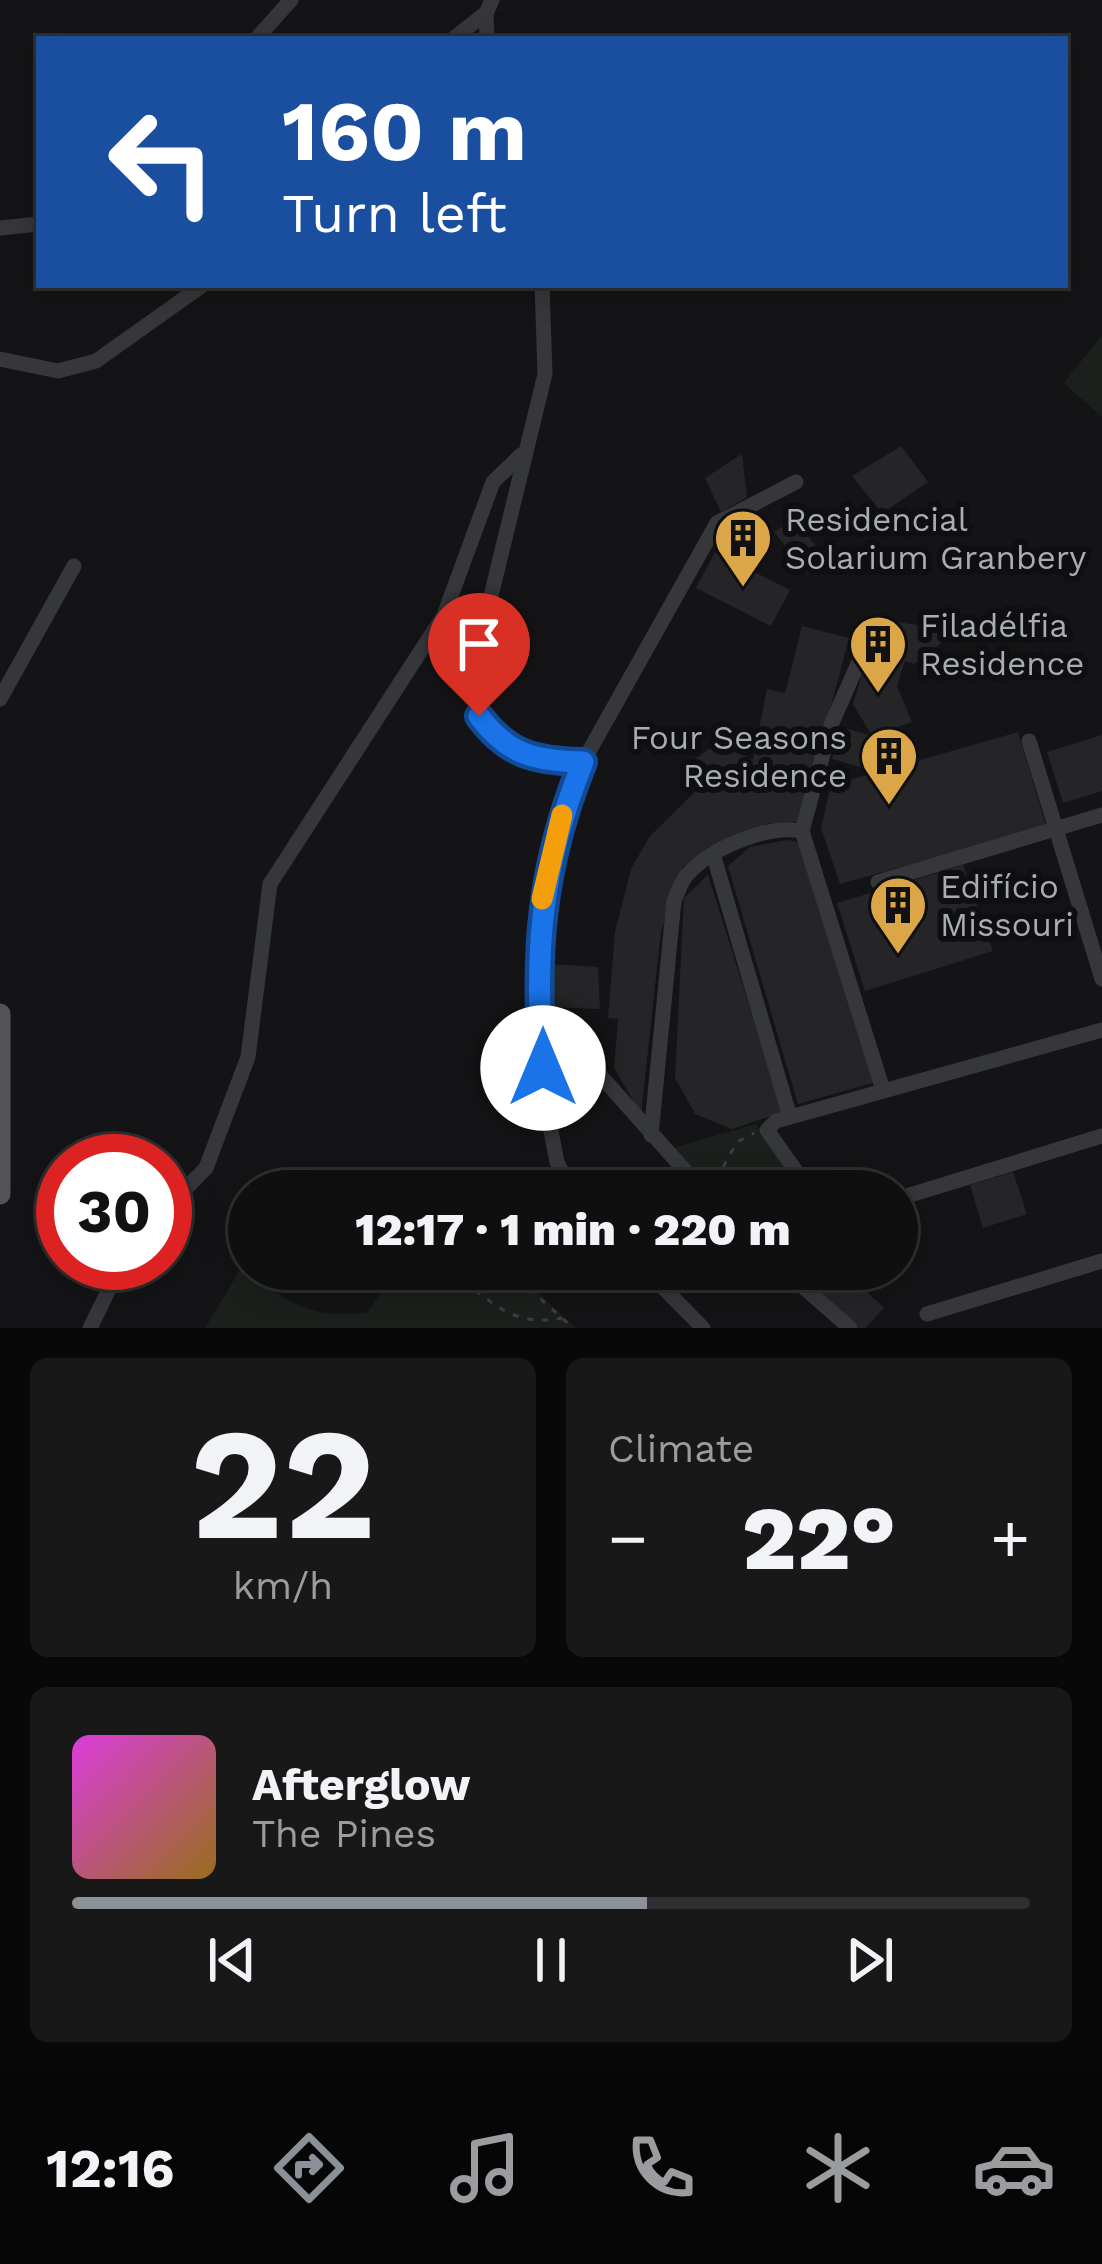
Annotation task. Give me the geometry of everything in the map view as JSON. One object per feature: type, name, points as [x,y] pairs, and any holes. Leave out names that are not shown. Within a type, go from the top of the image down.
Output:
[{"type":"main road","points":[[0,1014],[0,1194]]},
{"type":"street","points":[[259,36],[291,0]]},
{"type":"street","points":[[456,36],[489,6]]},
{"type":"street","points":[[487,36],[489,6]]},
{"type":"street","points":[[0,228],[36,224]]},
{"type":"street","points":[[0,359],[58,371],[96,361],[199,288]]},
{"type":"street","points":[[542,288],[545,374],[537,418],[521,455],[481,649],[479,716],[498,742],[520,755],[583,762]]},
{"type":"street","points":[[192,1182],[206,1168],[248,1057],[270,884],[444,615],[493,482],[521,455]]},
{"type":"street","points":[[561,1170],[545,1101],[538,936],[559,820],[583,762],[717,523],[796,482]]},
{"type":"street","points":[[0,699],[74,566]]},
{"type":"street","points":[[872,632],[831,725],[802,831],[883,1090]]},
{"type":"street","points":[[1029,741],[1102,979]]},
{"type":"street","points":[[878,881],[1102,815]]},
{"type":"street","points":[[651,1135],[674,901],[688,874],[714,856],[770,829],[802,831]]},
{"type":"street","points":[[714,856],[790,1117]]},
{"type":"street","points":[[543,1011],[685,1170]]},
{"type":"street","points":[[795,1170],[767,1130],[790,1117],[1102,1030]]},
{"type":"street","points":[[918,1192],[1102,1136]]},
{"type":"street","points":[[927,1314],[1102,1261]]},
{"type":"street","points":[[89,1328],[108,1290]]},
{"type":"street","points":[[666,1290],[703,1328]]},
{"type":"street","points":[[807,1290],[850,1328]]},
{"type":"path","points":[[719,1170],[737,1142],[767,1130]]},
{"type":"path","points":[[476,1290],[512,1324],[544,1327],[562,1318]]},
{"type":"path","points":[[531,1290],[573,1328]]},
{"type":"shaded area","points":[[1102,335],[1102,417],[1064,383]]},
{"type":"shaded area","points":[[756,1124],[790,1170],[690,1170],[669,1149]]},
{"type":"shaded area","points":[[228,1290],[272,1290],[300,1306],[331,1314],[368,1312],[382,1290],[535,1290],[576,1328],[205,1328]]},
{"type":"building","points":[[901,446],[928,482],[882,513],[852,476]]},
{"type":"building","points":[[742,454],[747,497],[721,512],[705,478]]},
{"type":"building","points":[[794,519],[828,561],[808,574],[774,532]]},
{"type":"building","name":"Residencial Solarium Granbery","points":[[715,552],[790,590],[771,626],[696,588]]},
{"type":"building","name":"Filadélfia Residence","points":[[898,622],[957,631],[914,664],[905,661],[897,686],[912,722],[872,736],[853,704],[869,651],[878,653]]},
{"type":"building","points":[[802,626],[849,638],[801,821],[767,824],[707,848],[683,867],[661,932],[641,1114],[614,1068],[618,1019],[608,1018],[615,932],[631,869],[650,836],[697,790],[679,770],[719,742],[753,760],[767,689],[785,693]]},
{"type":"building","points":[[842,727],[889,740],[878,772],[832,759]]},
{"type":"building","points":[[1018,732],[1046,826],[840,884],[821,828],[831,785]]},
{"type":"building","points":[[1102,735],[1102,791],[1063,803],[1047,752]]},
{"type":"building","points":[[799,842],[876,1082],[798,1104],[728,866],[750,847]]},
{"type":"building","points":[[963,865],[993,951],[865,991],[837,903]]},
{"type":"building","points":[[708,875],[783,1112],[732,1129],[695,1114],[675,1078],[684,898]]},
{"type":"building","points":[[548,964],[598,967],[600,1009],[546,1007]]},
{"type":"building","points":[[1013,1172],[1027,1214],[983,1228],[970,1185]]},
{"type":"building","points":[[815,1290],[865,1290],[884,1308],[865,1328],[857,1328]]},
{"type":"slow traffic","points":[[542,899],[562,815]]},
{"type":"place","name":"Residencial Solarium Granbery","points":[[743,589]]},
{"type":"place","name":"Filadélfia Residence","points":[[878,695]]},
{"type":"place","name":"Four Seasons Residence","points":[[889,807]]},
{"type":"place","name":"Edifício Missouri","points":[[898,956]]},
{"type":"route","points":[[479,716],[498,742],[520,755],[583,762],[559,820],[544,883],[538,936],[543,1068]]}]
